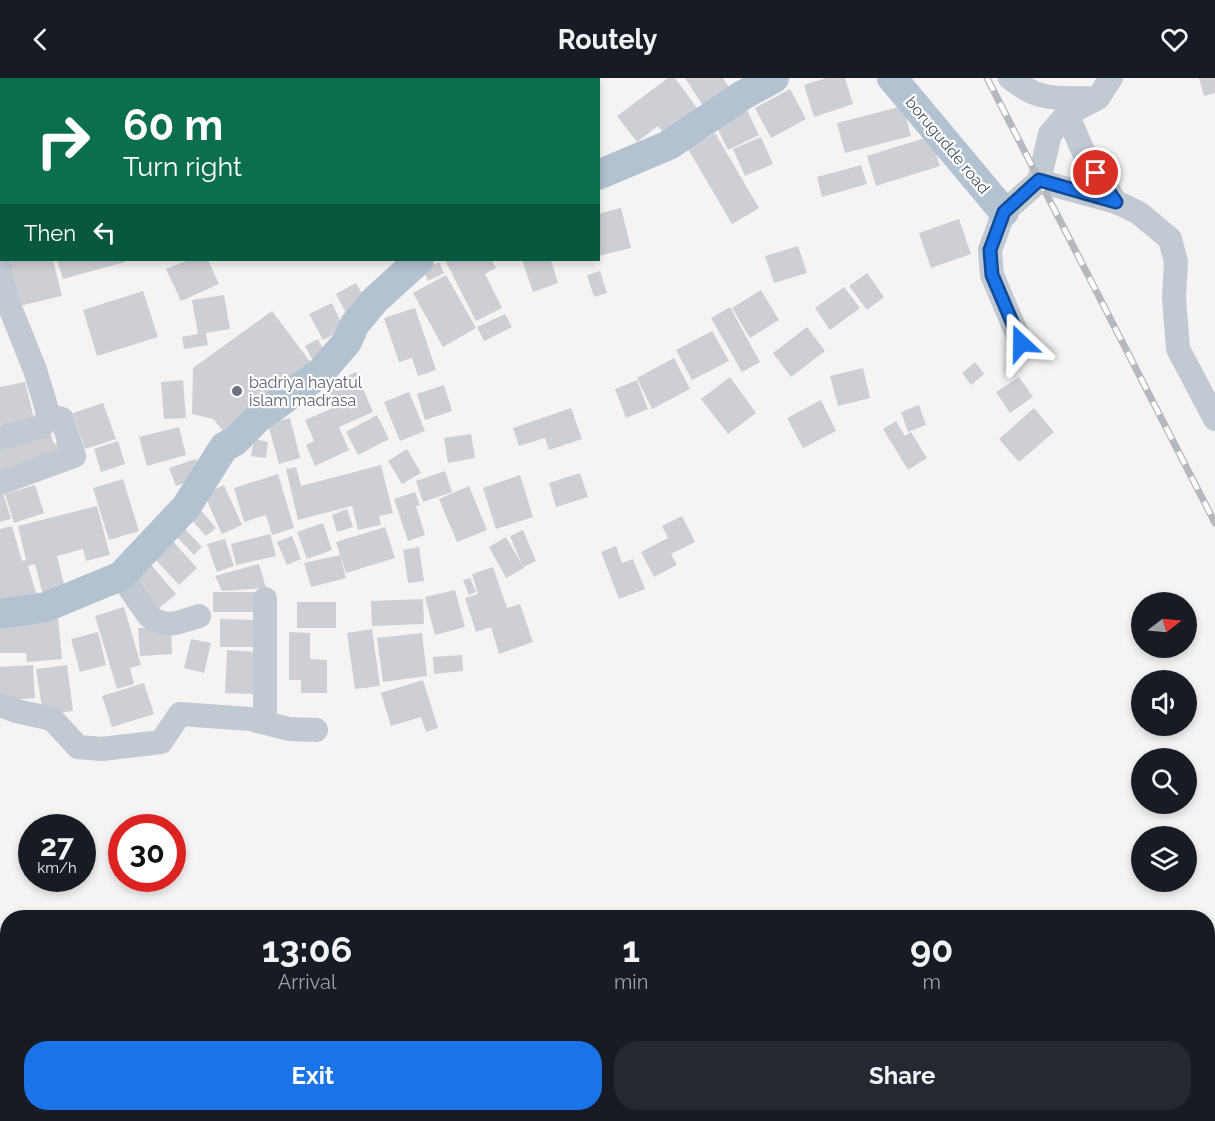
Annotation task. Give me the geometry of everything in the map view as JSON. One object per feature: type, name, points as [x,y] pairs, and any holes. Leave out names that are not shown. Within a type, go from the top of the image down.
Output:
[{"type":"main road","points":[[600,174],[669,145],[743,95],[774,78]]},
{"type":"main road","name":"borugudde road","points":[[892,78],[1004,212]]},
{"type":"main road","points":[[0,614],[46,607],[121,576],[186,507],[224,447],[235,441],[258,418],[320,373],[346,342],[355,324],[375,300],[418,261]]},
{"type":"street","points":[[1010,78],[1030,93],[1049,98],[1105,88]]},
{"type":"street","points":[[1021,343],[992,275],[990,250],[1004,212],[1039,180],[1050,134],[1067,114],[1105,88]]},
{"type":"street","points":[[1067,114],[1086,158],[1116,202]]},
{"type":"street","points":[[1039,180],[1116,202],[1139,213],[1170,239],[1176,262],[1174,298],[1178,349],[1215,419]]},
{"type":"street","points":[[0,270],[7,300],[35,370],[49,416]]},
{"type":"street","points":[[0,438],[41,427],[49,416]]},
{"type":"street","points":[[0,483],[74,456],[62,418],[49,416]]},
{"type":"street","points":[[121,576],[148,616],[155,621],[173,624],[199,616]]},
{"type":"street","points":[[265,598],[265,723]]},
{"type":"street","points":[[0,705],[52,719],[78,747],[102,750],[161,742],[180,714],[265,723],[289,729],[316,730]]},
{"type":"building","points":[[668,78],[675,78],[700,112],[666,137],[658,126],[637,142],[617,116]]},
{"type":"building","points":[[685,78],[723,78],[730,89],[703,106]]},
{"type":"building","points":[[826,78],[845,78],[853,104],[814,117],[804,85]]},
{"type":"building","points":[[1199,78],[1215,78],[1215,93],[1204,96]]},
{"type":"building","points":[[790,89],[806,119],[771,138],[755,108]]},
{"type":"building","points":[[744,104],[759,135],[728,150],[713,119]]},
{"type":"building","points":[[903,106],[911,136],[845,153],[837,123]]},
{"type":"building","points":[[715,133],[759,208],[732,224],[688,149]]},
{"type":"building","points":[[931,136],[940,166],[876,186],[867,156]]},
{"type":"building","points":[[761,137],[773,164],[745,176],[733,149]]},
{"type":"building","points":[[861,165],[867,184],[822,197],[817,177]]},
{"type":"building","points":[[621,208],[631,248],[600,256],[600,213]]},
{"type":"building","points":[[959,219],[971,254],[931,268],[919,233]]},
{"type":"building","points":[[798,246],[807,273],[774,283],[765,256]]},
{"type":"building","points":[[3,261],[53,261],[62,296],[15,307]]},
{"type":"building","points":[[57,261],[125,262],[63,279]]},
{"type":"building","points":[[186,261],[208,261],[219,284],[181,301],[166,269]]},
{"type":"building","points":[[446,261],[492,261],[496,268],[485,274],[502,308],[476,321]]},
{"type":"building","points":[[522,261],[551,261],[558,283],[533,292]]},
{"type":"building","points":[[439,262],[444,273],[428,281],[423,270]]},
{"type":"building","points":[[600,271],[607,293],[594,297],[587,275]]},
{"type":"building","points":[[867,273],[884,297],[867,310],[849,286]]},
{"type":"building","points":[[446,275],[476,328],[443,347],[413,293]]},
{"type":"building","points":[[356,283],[367,302],[346,313],[336,294]]},
{"type":"building","points":[[844,287],[860,308],[830,330],[815,308]]},
{"type":"building","points":[[761,290],[779,320],[750,338],[732,308]]},
{"type":"building","points":[[143,291],[158,337],[97,356],[83,310]]},
{"type":"building","points":[[224,295],[230,329],[206,333],[208,345],[184,349],[182,337],[198,334],[192,300]]},
{"type":"building","points":[[332,303],[344,329],[323,340],[309,314]]},
{"type":"building","points":[[730,307],[760,362],[742,372],[711,318]]},
{"type":"building","points":[[415,308],[436,370],[418,376],[412,358],[399,362],[384,318]]},
{"type":"building","name":"badriya hayatul islam madrasa","points":[[272,311],[314,367],[224,432],[213,419],[192,414],[193,368]]},
{"type":"building","points":[[505,314],[512,327],[484,341],[477,327]]},
{"type":"building","points":[[807,327],[825,351],[791,377],[773,353]]},
{"type":"building","points":[[712,331],[729,361],[692,380],[676,350]]},
{"type":"building","points":[[318,339],[326,355],[314,362],[305,346]]},
{"type":"building","points":[[674,358],[690,389],[652,409],[637,378]]},
{"type":"building","points":[[975,362],[984,374],[971,385],[962,373]]},
{"type":"building","points":[[863,368],[870,398],[838,406],[830,376]]},
{"type":"building","points":[[356,372],[373,412],[339,427],[349,450],[315,466],[306,445],[314,441],[305,420],[335,407],[326,386]]},
{"type":"building","points":[[730,377],[756,413],[728,434],[701,399]]},
{"type":"building","points":[[1019,377],[1033,397],[1010,413],[996,392]]},
{"type":"building","points":[[183,380],[186,418],[164,419],[161,382]]},
{"type":"building","points":[[637,380],[648,409],[626,418],[615,389]]},
{"type":"building","points":[[25,382],[35,423],[2,431],[0,387]]},
{"type":"building","points":[[444,385],[452,411],[425,420],[417,394]]},
{"type":"building","points":[[409,392],[425,431],[400,441],[384,402]]},
{"type":"building","points":[[821,400],[836,431],[803,448],[787,418]]},
{"type":"building","points":[[103,403],[116,439],[85,449],[73,413]]},
{"type":"building","points":[[919,405],[926,425],[908,432],[901,412]]},
{"type":"building","points":[[571,408],[582,439],[549,450],[545,438],[519,446],[513,428]]},
{"type":"building","points":[[1034,408],[1054,432],[1019,462],[999,439]]},
{"type":"building","points":[[377,415],[389,439],[358,455],[346,432]]},
{"type":"building","points":[[290,418],[300,458],[279,464],[268,424]]},
{"type":"building","points":[[896,421],[905,436],[911,432],[927,458],[908,470],[883,429]]},
{"type":"building","points":[[179,427],[186,455],[147,466],[139,437]]},
{"type":"building","points":[[49,430],[54,444],[64,441],[69,457],[0,478],[0,446]]},
{"type":"building","points":[[471,434],[475,458],[448,463],[444,438]]},
{"type":"building","points":[[254,439],[268,442],[266,458],[251,456]]},
{"type":"building","points":[[118,441],[125,464],[101,472],[94,449]]},
{"type":"building","points":[[407,449],[421,473],[402,484],[388,461]]},
{"type":"building","points":[[196,459],[202,477],[176,486],[169,468]]},
{"type":"building","points":[[381,465],[393,513],[379,516],[381,525],[358,530],[352,506],[298,520],[286,469],[296,467],[301,486]]},
{"type":"building","points":[[445,471],[452,492],[423,502],[416,481]]},
{"type":"building","points":[[580,473],[588,497],[556,507],[549,483]]},
{"type":"building","points":[[278,474],[294,528],[272,535],[266,515],[244,522],[234,488]]},
{"type":"building","points":[[520,475],[533,517],[496,529],[483,488]]},
{"type":"building","points":[[123,479],[139,531],[109,540],[93,488]]},
{"type":"building","points":[[35,485],[44,513],[14,523],[5,494]]},
{"type":"building","points":[[224,485],[242,525],[222,534],[204,494]]},
{"type":"building","points":[[469,486],[487,530],[457,542],[439,499]]},
{"type":"building","points":[[415,492],[420,505],[416,506],[425,535],[408,541],[394,499]]},
{"type":"building","points":[[3,493],[11,519],[0,522],[0,494]]},
{"type":"building","points":[[97,506],[110,555],[86,561],[83,549],[57,556],[65,588],[43,595],[35,564],[28,566],[37,596],[0,607],[0,529],[12,526],[22,561],[26,560],[18,526]]},
{"type":"building","points":[[200,509],[216,528],[206,536],[190,518]]},
{"type":"building","points":[[347,509],[353,527],[337,532],[332,515]]},
{"type":"building","points":[[682,516],[695,542],[671,554],[677,565],[654,577],[641,552],[668,538],[662,526]]},
{"type":"building","points":[[323,523],[332,550],[307,559],[297,532]]},
{"type":"building","points":[[385,527],[395,558],[346,573],[336,542]]},
{"type":"building","points":[[185,529],[202,547],[194,555],[177,537]]},
{"type":"building","points":[[523,530],[536,561],[523,567],[510,536]]},
{"type":"building","points":[[270,534],[276,556],[236,565],[231,544]]},
{"type":"building","points":[[292,536],[301,559],[287,565],[277,542]]},
{"type":"building","points":[[506,537],[524,568],[506,578],[489,547]]},
{"type":"building","points":[[171,539],[197,568],[179,585],[152,556]]},
{"type":"building","points":[[225,539],[234,566],[217,572],[207,544]]},
{"type":"building","points":[[616,546],[622,563],[633,559],[645,589],[619,599],[601,552]]},
{"type":"building","points":[[419,547],[424,581],[408,583],[403,550]]},
{"type":"building","points":[[340,555],[346,578],[311,587],[304,563]]},
{"type":"building","points":[[147,560],[176,594],[156,611],[128,578]]},
{"type":"building","points":[[259,564],[266,588],[222,591],[215,576]]},
{"type":"building","points":[[493,567],[507,608],[520,604],[533,642],[499,654],[491,627],[476,632],[465,598],[478,594],[472,574]]},
{"type":"building","points":[[470,578],[476,592],[469,595],[463,580]]},
{"type":"building","points":[[455,590],[465,627],[435,635],[425,597]]},
{"type":"building","points":[[213,592],[261,592],[262,612],[213,612]]},
{"type":"building","points":[[423,599],[424,624],[372,626],[371,601]]},
{"type":"building","points":[[297,602],[336,602],[336,628],[297,628]]},
{"type":"building","points":[[124,607],[141,665],[130,668],[134,684],[117,689],[95,616]]},
{"type":"building","points":[[58,616],[62,659],[27,662],[26,653],[0,653],[0,622]]},
{"type":"building","points":[[220,619],[259,620],[259,647],[220,647]]},
{"type":"building","points":[[171,626],[172,654],[140,656],[138,628]]},
{"type":"building","points":[[372,629],[380,686],[355,689],[347,633]]},
{"type":"building","points":[[98,632],[106,665],[80,672],[71,639]]},
{"type":"building","points":[[289,632],[310,633],[310,659],[327,660],[327,693],[301,693],[301,680],[289,680]]},
{"type":"building","points":[[422,633],[427,676],[383,682],[377,638]]},
{"type":"building","points":[[191,639],[211,643],[204,673],[184,668]]},
{"type":"building","points":[[227,650],[257,652],[255,694],[225,693]]},
{"type":"building","points":[[462,655],[463,671],[434,674],[433,657]]},
{"type":"building","points":[[33,665],[35,698],[0,701],[0,667]]},
{"type":"building","points":[[67,665],[73,711],[43,715],[36,669]]},
{"type":"building","points":[[423,680],[438,728],[426,732],[421,717],[391,726],[381,693]]},
{"type":"building","points":[[144,683],[154,714],[112,727],[102,696]]},
{"type":"railway","points":[[987,78],[1215,523]]},
{"type":"place","name":"badriya hayatul islam madrasa","points":[[237,391]]},
{"type":"route","points":[[1021,343],[992,275],[990,250],[1004,212],[1039,180],[1116,202],[1096,173]]}]
